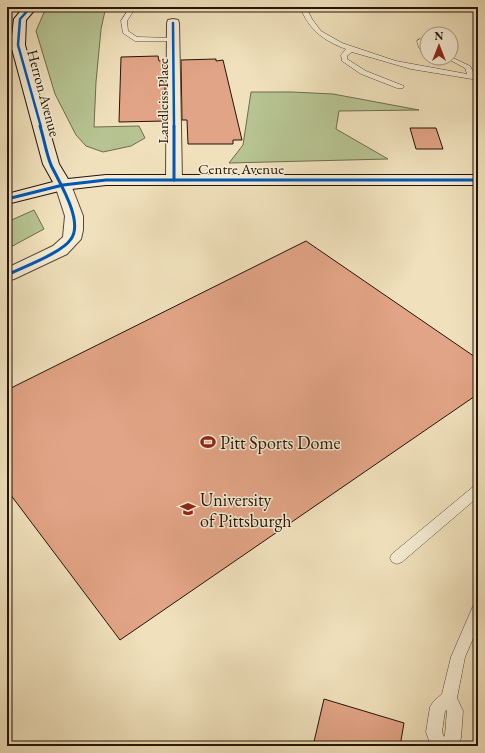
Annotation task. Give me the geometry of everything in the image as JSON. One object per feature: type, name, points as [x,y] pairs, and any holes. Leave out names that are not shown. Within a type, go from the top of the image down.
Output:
[{"type":"main road","name":"Herron Avenue","points":[[7,275],[60,250],[72,240],[74,230],[74,216],[63,185],[51,164],[18,45],[20,19],[30,7]]},
{"type":"main road","name":"Landleiss Place","points":[[173,23],[174,180]]},
{"type":"main road","name":"Centre Avenue","points":[[7,199],[63,185],[106,180],[478,180]]},
{"type":"lane","points":[[133,7],[124,21],[125,32],[135,40],[174,40]]},
{"type":"lane","points":[[303,7],[314,28],[323,36],[363,54],[422,69],[475,78]]},
{"type":"lane","points":[[351,49],[344,55],[344,60],[351,66],[400,86]]},
{"type":"lane","points":[[459,62],[468,67],[475,78]]},
{"type":"lane","points":[[397,558],[478,490]]},
{"type":"lane","points":[[448,746],[453,738],[455,711],[449,698],[458,657],[478,610]]},
{"type":"lane","points":[[439,746],[434,732],[438,707],[449,698]]},
{"type":"green space","points":[[54,7],[110,7],[105,11],[101,29],[96,82],[94,127],[139,126],[145,138],[131,146],[103,152],[86,146],[76,135],[55,94],[36,31],[45,10]]},
{"type":"green space","points":[[251,92],[333,94],[419,110],[339,111],[336,129],[388,159],[229,163],[243,145]]},
{"type":"green space","points":[[34,210],[44,229],[7,249],[7,222]]},
{"type":"building","points":[[158,56],[159,61],[165,61],[165,121],[119,122],[121,57]]},
{"type":"building","points":[[216,59],[216,61],[223,60],[242,140],[233,140],[233,144],[188,144],[187,120],[182,120],[181,60]]},
{"type":"building","points":[[410,128],[436,128],[443,149],[416,149]]},
{"type":"building","name":"Pitt Sports Dome","points":[[306,241],[478,359],[478,394],[120,640],[7,490],[7,390]]},
{"type":"building","points":[[324,699],[404,723],[400,746],[313,746]]},
{"type":"cycle path","points":[[7,275],[60,250],[72,239],[74,230],[74,216],[63,185],[51,164],[18,45],[20,19],[31,7]]},
{"type":"cycle path","points":[[173,23],[174,180]]},
{"type":"cycle path","points":[[7,199],[63,185],[106,180],[478,180]]},
{"type":"place","name":"Pitt Sports Dome","points":[[208,442]]},
{"type":"place","name":"University of Pittsburgh","points":[[188,509]]}]
